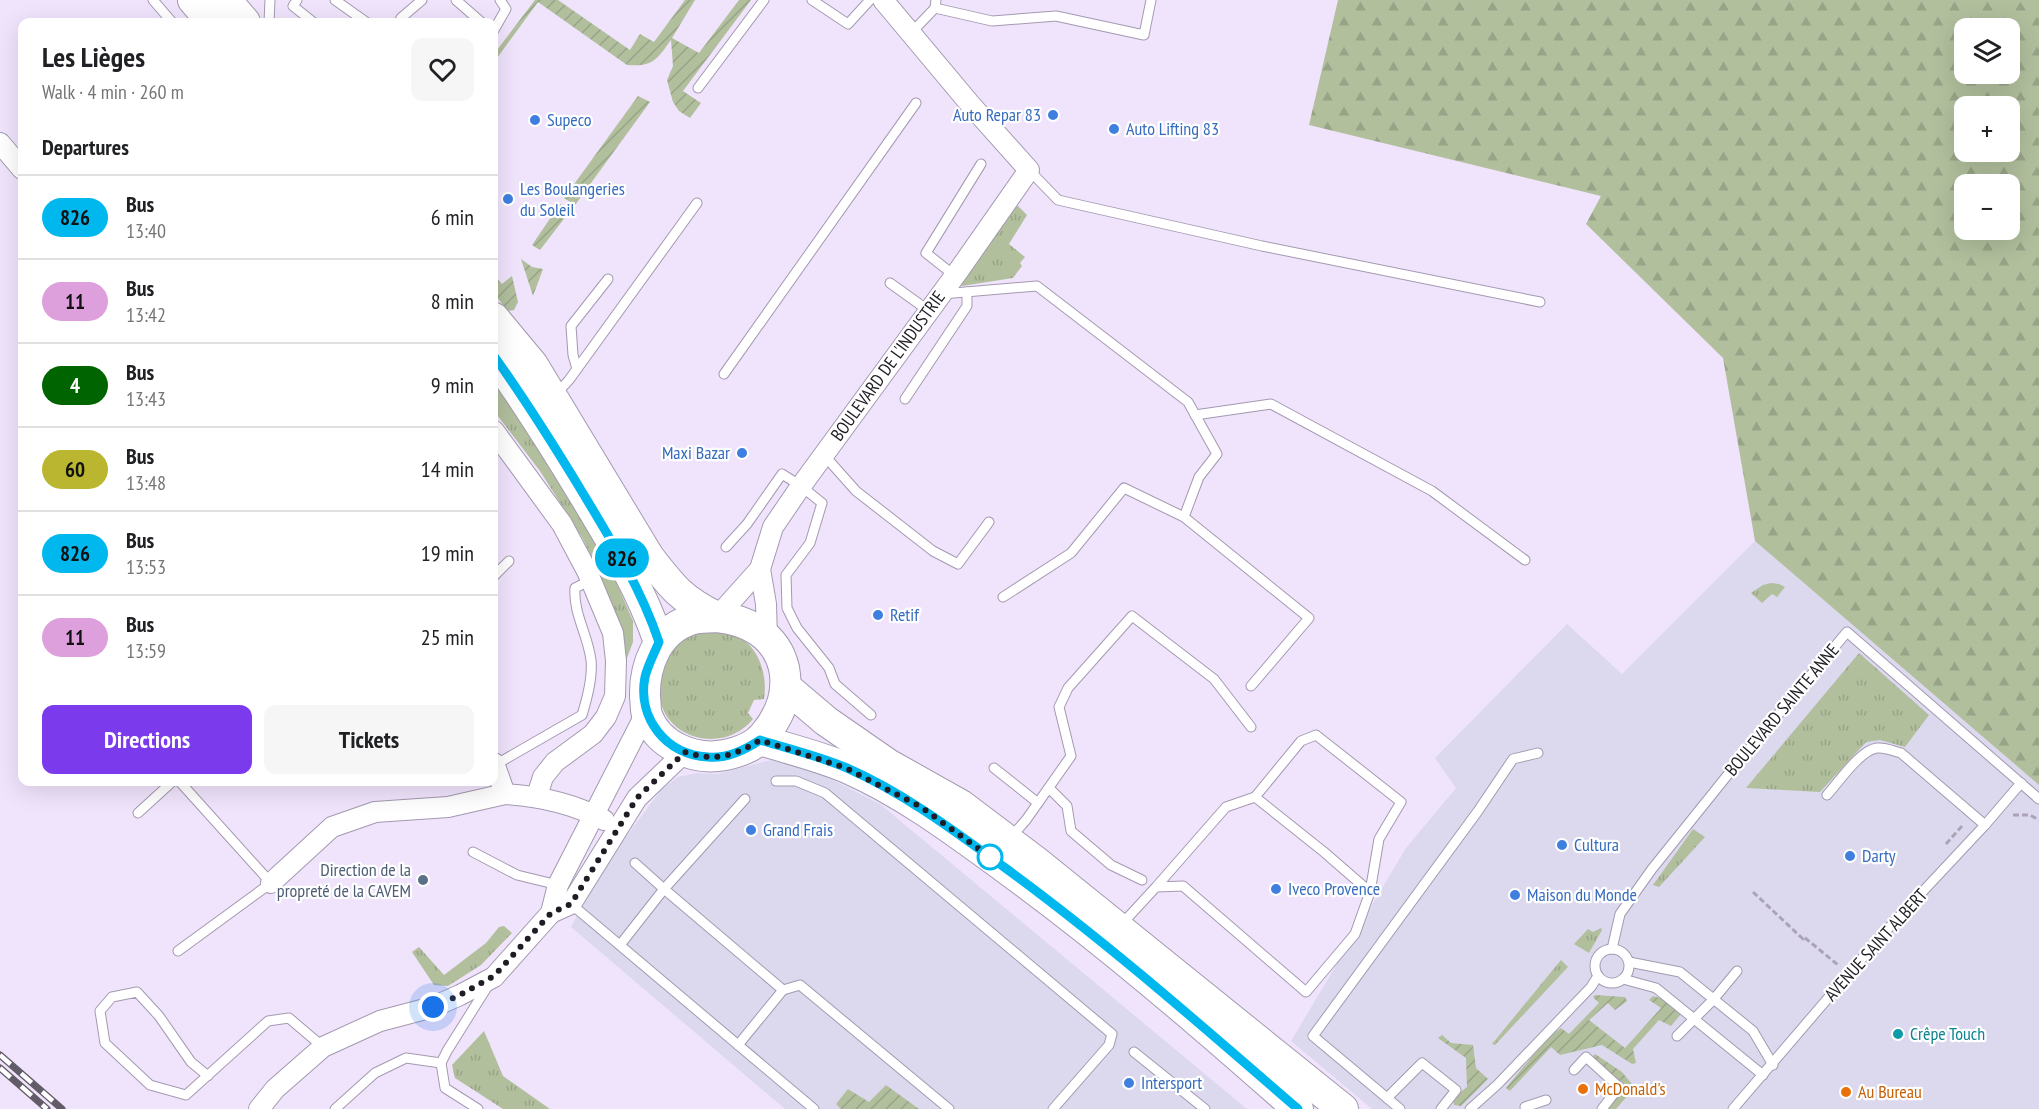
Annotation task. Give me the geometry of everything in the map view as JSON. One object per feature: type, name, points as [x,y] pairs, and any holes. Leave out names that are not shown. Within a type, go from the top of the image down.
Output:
[{"type":"main road","points":[[193,0],[209,18]]},
{"type":"main road","points":[[226,0],[242,18]]},
{"type":"main road","points":[[498,323],[533,365],[655,564],[671,586],[683,598],[717,617]]},
{"type":"main road","points":[[498,362],[528,405],[625,563],[659,642]]},
{"type":"main road","points":[[717,617],[735,618],[756,628],[767,638],[779,653],[786,687],[782,705],[774,723],[760,740],[741,752],[711,758],[685,752],[668,743],[654,728],[646,713],[645,680],[649,663],[659,642],[674,628],[690,619],[717,617]]},
{"type":"main road","points":[[786,687],[826,721],[888,764],[961,805],[1008,840],[1343,1109]]},
{"type":"main road","points":[[760,740],[846,768],[921,807],[1063,912],[1183,1009],[1298,1109]]},
{"type":"street","points":[[883,0],[1029,170]]},
{"type":"street","points":[[0,143],[18,164]]},
{"type":"street","name":"BOULEVARD DE L'INDUSTRIE","points":[[717,617],[760,569],[773,527],[1029,170]]},
{"type":"street","points":[[498,436],[562,524],[591,580],[613,633],[616,661],[615,696],[606,717],[593,734],[555,762],[543,777],[537,796]]},
{"type":"street","name":"BOULEVARD DE L'INDUSTRIE","points":[[760,569],[766,604],[767,638]]},
{"type":"street","points":[[551,913],[558,885],[646,713]]},
{"type":"street","points":[[259,1109],[275,1089],[323,1047],[380,1021],[433,1007],[494,976],[551,913],[571,904],[617,826],[637,798],[685,752]]},
{"type":"street","points":[[498,774],[506,794]]},
{"type":"street","points":[[271,883],[332,827],[375,812],[447,807],[506,794],[537,796],[595,814],[617,826]]},
{"type":"lane","points":[[153,0],[169,18]]},
{"type":"lane","points":[[269,18],[270,0]]},
{"type":"lane","points":[[297,0],[293,6],[308,18]]},
{"type":"lane","points":[[335,0],[360,18]]},
{"type":"lane","points":[[401,18],[422,0]]},
{"type":"lane","points":[[456,0],[476,18]]},
{"type":"lane","points":[[498,23],[506,9],[500,0]]},
{"type":"lane","points":[[698,88],[764,0]]},
{"type":"lane","points":[[812,0],[848,24],[870,0]]},
{"type":"lane","points":[[910,33],[935,4],[992,21],[1056,16],[1144,35],[1151,0]]},
{"type":"lane","points":[[724,374],[916,104]]},
{"type":"lane","points":[[955,276],[926,253],[981,164]]},
{"type":"lane","points":[[1029,170],[1058,200],[1262,246],[1540,302]]},
{"type":"lane","points":[[553,397],[577,369],[697,203]]},
{"type":"lane","points":[[577,369],[573,355],[571,326],[608,279]]},
{"type":"lane","points":[[890,283],[929,311]]},
{"type":"lane","points":[[941,294],[1037,286],[1188,402],[1217,454],[1200,477],[1184,517]]},
{"type":"lane","points":[[904,399],[967,306],[967,292]]},
{"type":"lane","points":[[1195,415],[1271,404],[1432,491],[1525,560]]},
{"type":"lane","points":[[824,455],[856,491],[933,551],[958,564],[989,522]]},
{"type":"lane","points":[[726,548],[747,524],[782,474],[822,503],[810,543],[786,575],[787,608],[797,628],[829,668],[835,684],[871,715]]},
{"type":"lane","points":[[1003,597],[1071,553],[1124,488],[1184,517],[1309,618],[1251,686]]},
{"type":"lane","points":[[498,572],[509,561]]},
{"type":"lane","points":[[498,762],[582,715],[588,695],[591,661],[574,600],[575,588],[591,580]]},
{"type":"lane","points":[[1008,840],[1038,803],[1071,756],[1059,707],[1068,688],[1132,616],[1214,679],[1251,727]]},
{"type":"lane","name":"BOULEVARD SAINTE ANNE","points":[[1612,949],[1620,914],[1652,869],[1734,766],[1847,632],[2021,783]]},
{"type":"lane","points":[[1119,928],[1226,807],[1255,797],[1301,741],[1316,735],[1401,802],[1379,839],[1370,892],[1355,934],[1306,992],[1183,886],[1156,887]]},
{"type":"lane","points":[[1827,795],[1864,753],[1874,748],[1884,748],[1901,753],[1985,825]]},
{"type":"lane","points":[[1400,1109],[1313,1036],[1478,811],[1513,759],[1538,753]]},
{"type":"lane","points":[[994,768],[1038,803]]},
{"type":"lane","points":[[776,780],[796,780],[825,793],[1112,1034],[1109,1045],[1053,1109]]},
{"type":"lane","points":[[2021,783],[2039,799]]},
{"type":"lane","name":"AVENUE SAINT ALBERT","points":[[1733,1109],[1883,934],[2021,783]]},
{"type":"lane","points":[[138,813],[168,786]]},
{"type":"lane","points":[[178,951],[271,883],[184,786]]},
{"type":"lane","points":[[1049,788],[1067,806],[1071,831],[1111,865],[1142,880]]},
{"type":"lane","points":[[1255,797],[1370,892]]},
{"type":"lane","points":[[620,945],[664,889],[745,799]]},
{"type":"lane","points":[[473,852],[517,875],[558,885]]},
{"type":"lane","points":[[635,863],[783,990]]},
{"type":"lane","points":[[571,904],[814,1109]]},
{"type":"lane","points":[[1612,949],[1623,953],[1629,962],[1628,971],[1623,979],[1613,983],[1598,976],[1596,971],[1596,960],[1602,952],[1612,949]]},
{"type":"lane","points":[[1629,962],[1680,972],[1753,1031],[1773,1065]]},
{"type":"lane","points":[[1677,1036],[1713,1000],[1737,971]]},
{"type":"lane","points":[[478,1109],[445,1088],[441,1063],[494,976]]},
{"type":"lane","points":[[1470,1109],[1498,1084],[1591,987],[1598,976]]},
{"type":"lane","points":[[1623,979],[1656,988],[1763,1075]]},
{"type":"lane","points":[[738,1045],[783,990],[800,985],[949,1109]]},
{"type":"lane","points":[[208,1076],[191,1062],[159,1016],[137,992],[112,997],[99,1011],[105,1043],[150,1085],[186,1095],[208,1076],[268,1021],[289,1017],[323,1047]]},
{"type":"lane","points":[[1134,1052],[1205,1109]]},
{"type":"lane","points":[[1574,1070],[1586,1057],[1619,1087],[1602,1109]]},
{"type":"lane","points":[[335,1109],[375,1073],[406,1058],[441,1063]]},
{"type":"lane","points":[[1387,1098],[1422,1063],[1456,1090],[1441,1109]]},
{"type":"lane","points":[[1525,1107],[1546,1100]]},
{"type":"path","points":[[1753,892],[1803,939],[1804,937],[1834,962]]},
{"type":"shaded area","points":[[1755,541],[2039,785],[2039,1109],[1372,1109],[1291,1041],[1406,848],[1456,788],[1435,758],[1567,624],[1622,674]]},
{"type":"shaded area","points":[[771,760],[809,768],[880,804],[1247,1109],[785,1109],[571,927],[601,870],[661,790],[678,777],[697,773],[717,774]]},
{"type":"green space","points":[[535,0],[558,0],[630,50],[640,34],[654,42],[685,0],[695,0],[672,38],[699,53],[739,0],[751,0],[683,91],[701,103],[690,118],[679,111],[673,102],[667,80],[673,66],[671,40],[649,63],[627,65],[538,2],[498,57],[498,49]]},
{"type":"green space","points":[[1338,0],[2039,0],[2039,785],[1755,541],[1723,358],[1586,224],[1601,196],[1309,125]]},
{"type":"green space","points":[[638,96],[650,102],[575,205],[564,198]]},
{"type":"green space","points":[[560,204],[570,211],[540,250],[532,245]]},
{"type":"green space","points":[[1017,205],[1027,215],[1009,244],[1025,257],[1020,263],[1022,266],[1013,278],[962,286],[958,283]]},
{"type":"green space","points":[[521,259],[532,267],[543,269],[533,296]]},
{"type":"green space","points":[[512,276],[518,302],[514,310],[508,311],[498,299],[498,280],[502,284]]},
{"type":"green space","points":[[498,383],[564,488],[611,570],[633,621],[633,642],[624,666],[618,632],[602,580],[583,539],[540,471],[498,416]]},
{"type":"green space","points":[[1771,583],[1785,587],[1777,597],[1772,594],[1762,603],[1751,593],[1763,585]]},
{"type":"green space","points":[[705,631],[729,633],[747,643],[759,659],[765,689],[764,699],[754,700],[748,713],[753,719],[741,730],[712,739],[684,732],[672,723],[663,710],[659,692],[665,656],[680,642]]},
{"type":"green space","points":[[1859,653],[1929,715],[1905,747],[1880,740],[1866,742],[1820,792],[1746,788]]},
{"type":"green space","points":[[1693,829],[1705,837],[1659,887],[1653,885]]},
{"type":"green space","points":[[504,926],[512,933],[481,965],[448,986],[434,985],[412,952],[419,947],[444,975],[486,943],[499,927]]},
{"type":"green space","points":[[1601,928],[1589,953],[1574,944],[1588,929],[1593,932]]},
{"type":"green space","points":[[1561,960],[1568,967],[1495,1045],[1492,1044]]},
{"type":"green space","points":[[1595,995],[1625,997],[1627,1001],[1615,1010],[1608,1003],[1589,1020],[1625,1048],[1661,1008],[1649,1000],[1653,996],[1670,1001],[1682,1013],[1671,1026],[1659,1020],[1633,1049],[1636,1063],[1632,1064],[1602,1045],[1560,1055],[1551,1047],[1510,1091],[1506,1088],[1548,1037],[1561,1028],[1569,1034],[1599,1003],[1593,997]]},
{"type":"green space","points":[[484,1031],[503,1076],[550,1109],[503,1109],[455,1078],[452,1065]]},
{"type":"green space","points":[[1442,1035],[1451,1043],[1473,1045],[1476,1068],[1488,1079],[1461,1106],[1454,1105],[1453,1098],[1467,1087],[1466,1058],[1438,1038]]},
{"type":"green space","points":[[1595,1054],[1622,1072],[1632,1084],[1630,1093],[1616,1109],[1606,1109],[1622,1092],[1622,1084],[1592,1057]]},
{"type":"green space","points":[[886,1085],[919,1109],[841,1109],[836,1104],[848,1089],[869,1102]]},
{"type":"railway","points":[[0,1055],[62,1109]]},
{"type":"railway","points":[[0,1068],[47,1109]]},
{"type":"bus line","name":"826","points":[[498,362],[528,405],[625,563],[640,592],[659,642],[649,663],[645,680],[646,713],[654,728],[668,743],[685,752],[711,758],[741,752],[760,740],[846,768],[921,807],[1037,891],[1089,932],[1183,1009],[1298,1109]]},
{"type":"place","name":"Auto Repar 83","points":[[1053,115]]},
{"type":"place","name":"Supeco","points":[[535,120]]},
{"type":"place","name":"Auto Lifting 83","points":[[1114,129]]},
{"type":"place","name":"Les Boulangeries du Soleil","points":[[508,199]]},
{"type":"place","name":"Maxi Bazar","points":[[742,453]]},
{"type":"place","name":"Retif","points":[[878,615]]},
{"type":"place","name":"Grand Frais","points":[[751,830]]},
{"type":"place","name":"Cultura","points":[[1562,845]]},
{"type":"place","name":"Darty","points":[[1850,856]]},
{"type":"place","name":"Direction de la propreté de la CAVEM","points":[[423,880]]},
{"type":"place","name":"Iveco Provence","points":[[1276,889]]},
{"type":"place","name":"Maison du Monde","points":[[1515,895]]},
{"type":"place","name":"Crêpe Touch","points":[[1898,1034]]},
{"type":"place","name":"Intersport","points":[[1129,1083]]},
{"type":"place","name":"McDonald's","points":[[1583,1089]]},
{"type":"place","name":"Au Bureau","points":[[1846,1092]]},
{"type":"route","points":[[433,1007],[494,976],[551,913],[571,904],[617,826],[637,798],[685,752],[711,758],[741,752],[760,740],[807,754],[846,768],[921,807],[990,857]]}]
